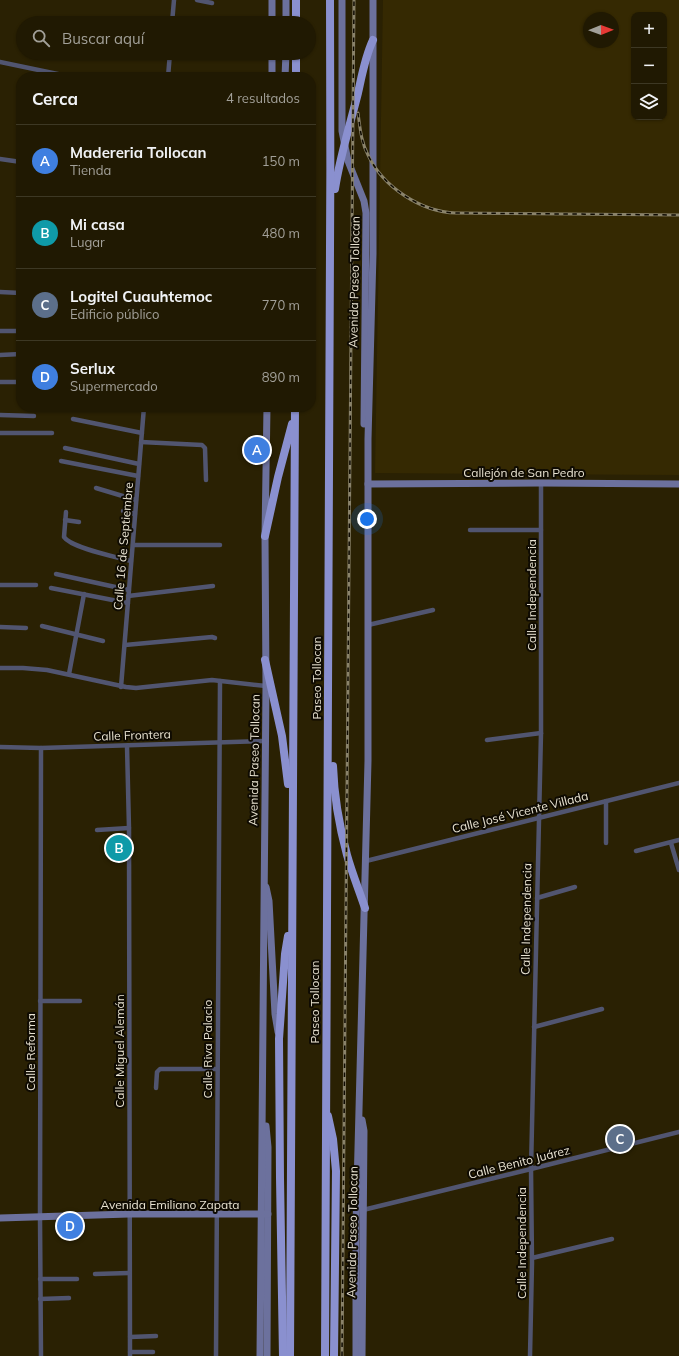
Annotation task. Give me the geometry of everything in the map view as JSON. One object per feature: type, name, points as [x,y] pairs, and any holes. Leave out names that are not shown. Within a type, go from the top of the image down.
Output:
[{"type":"highway","points":[[296,0],[296,16]]},
{"type":"highway","name":"Paseo Tollocan","points":[[325,1356],[325,1100],[331,217],[330,0]]},
{"type":"highway","points":[[331,217],[336,184],[348,130],[358,94],[366,54],[372,40]]},
{"type":"highway","points":[[296,60],[296,72]]},
{"type":"highway","points":[[265,536],[294,412]]},
{"type":"highway","name":"Paseo Tollocan","points":[[290,1356],[295,412]]},
{"type":"highway","points":[[265,660],[282,736],[292,805]]},
{"type":"highway","points":[[328,687],[331,712],[334,792],[337,813],[347,856],[365,908]]},
{"type":"highway","points":[[283,1356],[279,1039],[285,954],[292,910]]},
{"type":"highway","points":[[325,1100],[335,1155],[336,1217],[334,1356]]},
{"type":"main road","points":[[272,0],[272,16]]},
{"type":"main road","points":[[286,0],[286,16]]},
{"type":"main road","name":"Avenida Paseo Tollocan","points":[[342,0],[342,131],[348,161],[364,202],[367,227],[364,452],[368,472]]},
{"type":"main road","name":"Avenida Paseo Tollocan","points":[[356,1356],[356,1226],[368,761],[368,472],[373,241],[373,0]]},
{"type":"main road","points":[[272,60],[272,72]]},
{"type":"main road","points":[[285,72],[286,60]]},
{"type":"main road","name":"Avenida Paseo Tollocan","points":[[260,1356],[267,1134],[263,1113],[263,878],[266,686],[265,536],[267,412]]},
{"type":"main road","name":"Callejón de San Pedro","points":[[368,484],[679,484]]},
{"type":"main road","points":[[263,878],[269,901],[275,1014],[279,1039]]},
{"type":"main road","name":"Avenida Paseo Tollocan","points":[[360,1109],[364,1131],[362,1356]]},
{"type":"main road","name":"Avenida Emiliano Zapata","points":[[0,1218],[129,1214],[264,1215]]},
{"type":"main road","name":"Avenida Paseo Tollocan","points":[[264,1215],[267,1356]]},
{"type":"street","points":[[173,16],[174,0]]},
{"type":"street","points":[[197,0],[212,3]]},
{"type":"street","points":[[168,72],[169,60]]},
{"type":"street","points":[[0,62],[48,72]]},
{"type":"street","points":[[0,159],[16,161]]},
{"type":"street","points":[[0,292],[16,293]]},
{"type":"street","points":[[0,331],[16,331]]},
{"type":"street","points":[[0,355],[16,354]]},
{"type":"street","points":[[0,382],[16,382]]},
{"type":"street","name":"Calle 16 de Septiembre","points":[[121,687],[144,412]]},
{"type":"street","points":[[0,416],[34,416]]},
{"type":"street","points":[[73,418],[142,433]]},
{"type":"street","points":[[0,433],[52,433]]},
{"type":"street","points":[[141,442],[202,445],[205,448],[206,480]]},
{"type":"street","points":[[65,448],[139,464]]},
{"type":"street","points":[[61,461],[138,476]]},
{"type":"street","name":"Calle Independencia","points":[[530,1356],[532,1258],[531,1169],[541,733],[541,483]]},
{"type":"street","points":[[96,488],[136,500]]},
{"type":"street","points":[[123,511],[135,514]]},
{"type":"street","points":[[66,512],[64,537],[68,542],[85,549],[132,561]]},
{"type":"street","points":[[65,520],[80,522]]},
{"type":"street","points":[[470,530],[541,530]]},
{"type":"street","points":[[133,545],[220,545]]},
{"type":"street","points":[[56,574],[129,590]]},
{"type":"street","points":[[0,585],[36,585]]},
{"type":"street","points":[[128,596],[213,586]]},
{"type":"street","points":[[51,588],[128,603]]},
{"type":"street","points":[[69,674],[84,594]]},
{"type":"street","points":[[368,625],[433,610]]},
{"type":"street","points":[[0,626],[26,628]]},
{"type":"street","points":[[42,626],[104,641]]},
{"type":"street","points":[[125,645],[212,637],[215,638]]},
{"type":"street","points":[[0,668],[35,669],[69,674],[121,687],[136,688],[193,681],[220,681],[266,686]]},
{"type":"street","name":"Calle Riva Palacio","points":[[216,1356],[220,681]]},
{"type":"street","points":[[487,740],[541,733]]},
{"type":"street","name":"Calle Frontera","points":[[0,748],[264,742]]},
{"type":"street","name":"Calle Miguel Alemán","points":[[127,746],[129,828],[130,1354]]},
{"type":"street","name":"Calle Reforma","points":[[41,748],[41,1356]]},
{"type":"street","name":"Calle José Vicente Villada","points":[[366,860],[679,783]]},
{"type":"street","points":[[606,801],[606,843]]},
{"type":"street","points":[[98,830],[129,828]]},
{"type":"street","points":[[636,851],[679,840]]},
{"type":"street","points":[[671,843],[679,870]]},
{"type":"street","points":[[537,898],[575,887]]},
{"type":"street","points":[[40,1001],[80,1001]]},
{"type":"street","points":[[534,1027],[602,1009]]},
{"type":"street","points":[[156,1088],[157,1072],[160,1069],[217,1069]]},
{"type":"street","name":"Calle Benito Juárez","points":[[363,1210],[679,1132]]},
{"type":"street","points":[[532,1258],[612,1239]]},
{"type":"street","points":[[96,1274],[130,1273]]},
{"type":"street","points":[[40,1279],[77,1279]]},
{"type":"street","points":[[40,1299],[69,1298]]},
{"type":"street","points":[[130,1337],[156,1336]]},
{"type":"street","points":[[130,1354],[153,1352]]},
{"type":"shaded area","points":[[383,0],[679,0],[679,475],[375,473]]},
{"type":"railway","points":[[342,1356],[354,0]]},
{"type":"railway","points":[[358,113],[364,145],[375,167],[383,177],[404,196],[430,208],[443,212],[456,213],[679,215]]},
{"type":"place","name":"Madereria Tollocan","points":[[257,450]]},
{"type":"place","name":"Mi casa","points":[[119,848]]},
{"type":"place","name":"Logitel Cuauhtemoc","points":[[620,1139]]},
{"type":"place","name":"Serlux","points":[[70,1226]]}]
